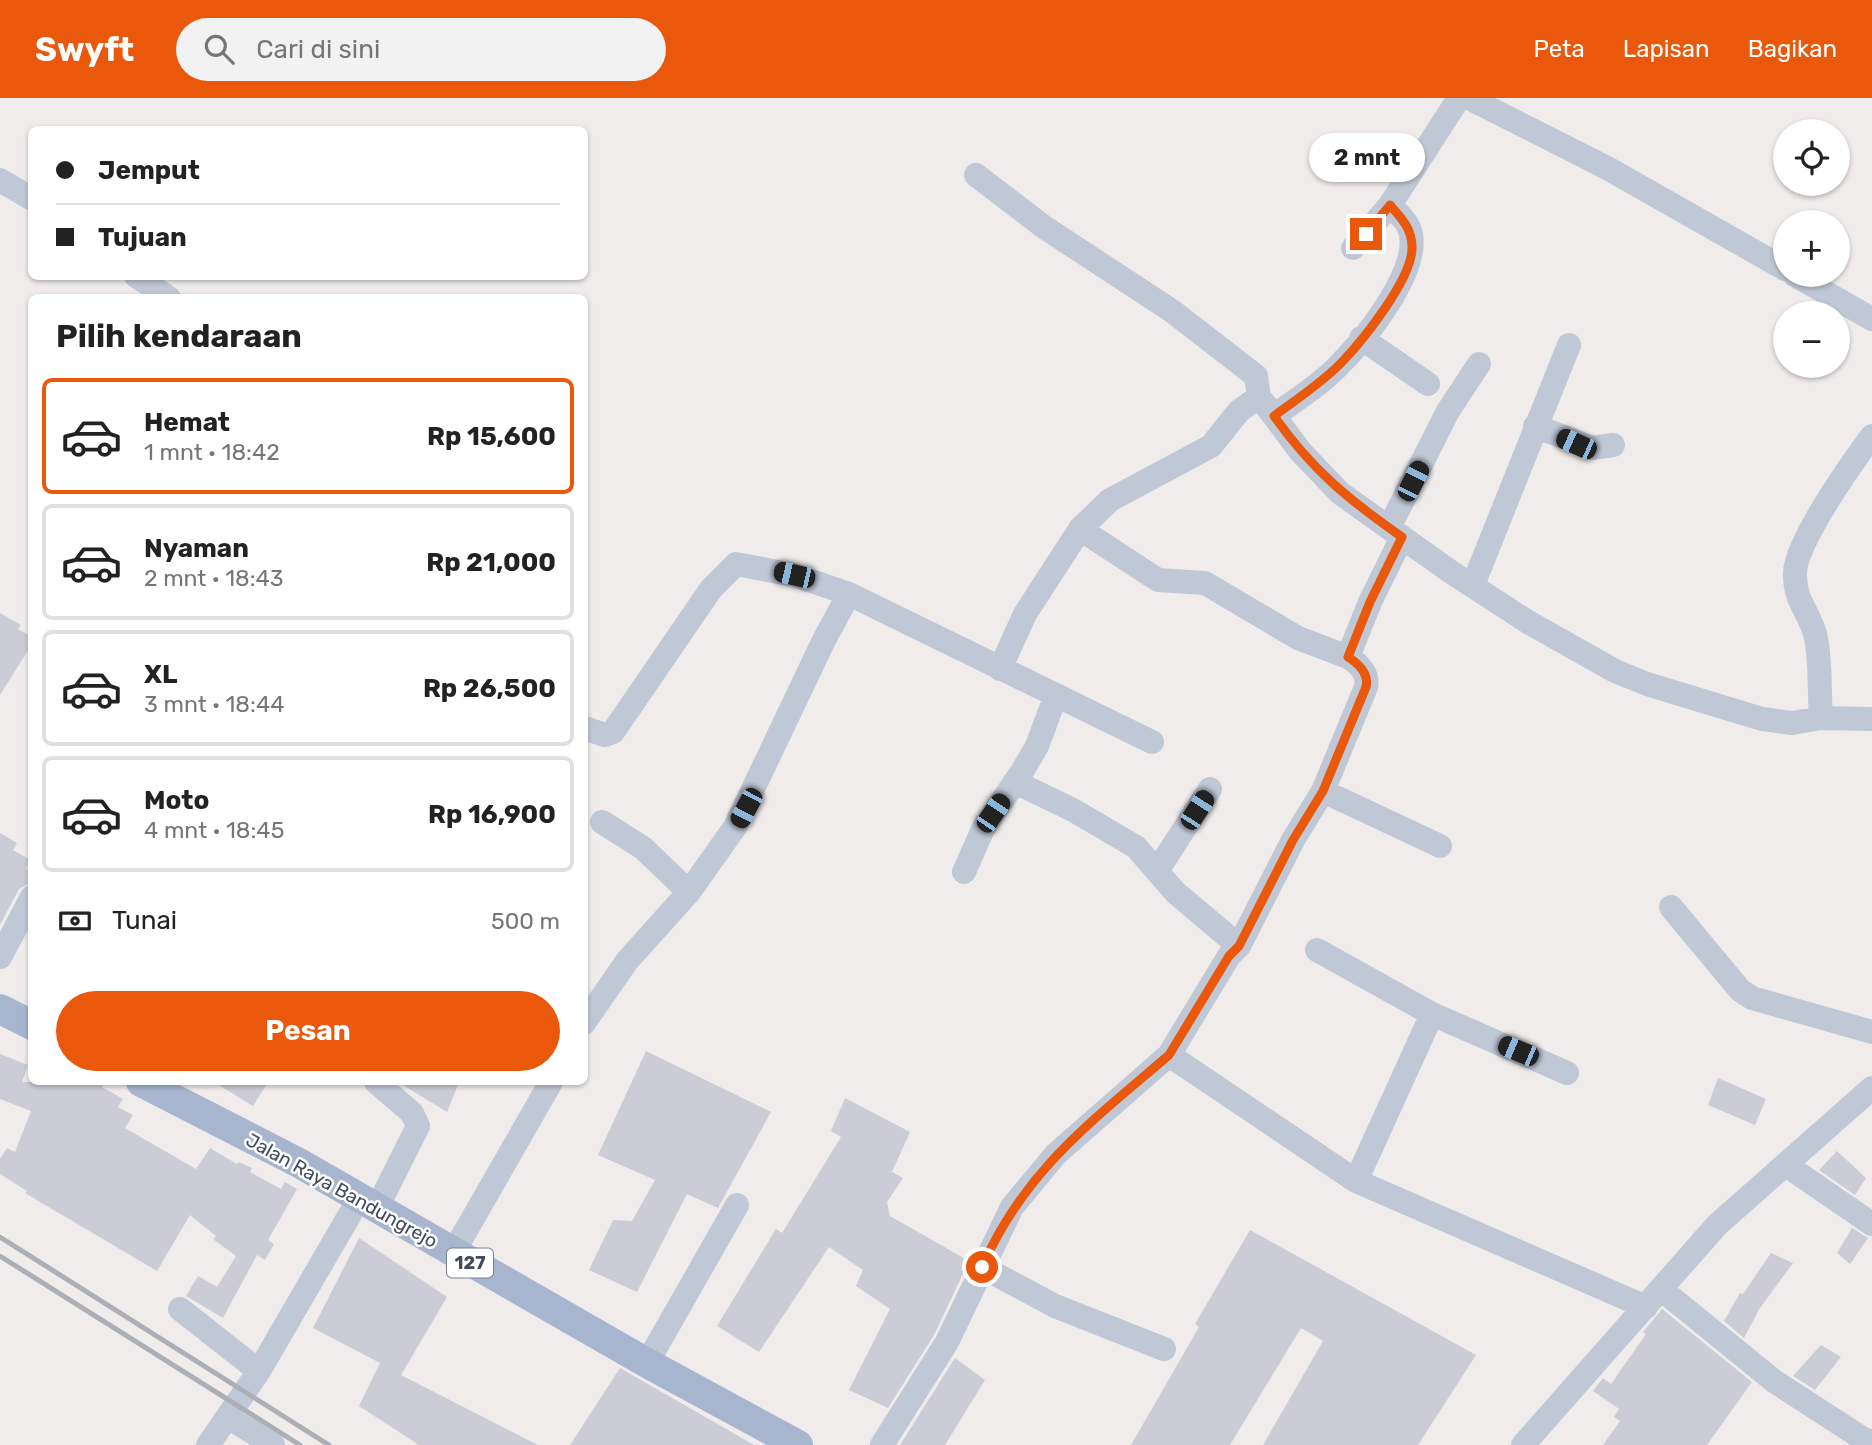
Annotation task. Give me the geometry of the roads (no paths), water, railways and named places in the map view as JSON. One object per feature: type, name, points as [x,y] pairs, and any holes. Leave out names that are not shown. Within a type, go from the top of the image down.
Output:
[{"type":"main road","points":[[0,1009],[28,1023]]},
{"type":"main road","name":"Jalan Raya Bandungrejo","points":[[147,1085],[369,1202],[647,1363],[798,1445]]},
{"type":"street","points":[[1353,248],[1390,205],[1459,98]]},
{"type":"street","points":[[1469,98],[1609,169],[1773,262]]},
{"type":"street","points":[[976,174],[1044,227],[1120,275],[1231,355],[1256,376],[1259,397],[1300,451],[1340,493],[1473,586],[1590,657],[1647,684],[1762,719],[1792,723],[1821,719],[1872,719]]},
{"type":"street","points":[[0,180],[28,197]]},
{"type":"street","points":[[1274,416],[1342,362],[1393,294],[1408,268],[1412,248],[1408,226],[1390,205]]},
{"type":"street","points":[[142,280],[164,294]]},
{"type":"street","points":[[1816,287],[1872,319]]},
{"type":"street","points":[[1361,338],[1428,384]]},
{"type":"street","points":[[1473,586],[1569,345]]},
{"type":"street","points":[[1348,657],[1396,532],[1448,411],[1479,364]]},
{"type":"street","points":[[1000,669],[1025,614],[1080,529],[1110,500],[1211,446],[1238,411],[1259,397]]},
{"type":"street","points":[[1535,426],[1592,448],[1613,445]]},
{"type":"street","points":[[1821,719],[1816,635],[1798,597],[1796,569],[1798,558],[1831,497],[1872,436]]},
{"type":"street","points":[[882,1445],[947,1342],[1012,1207],[1056,1154],[1169,1055],[1229,956],[1239,946],[1293,840],[1323,791],[1368,680],[1357,663],[1348,657],[1298,638],[1205,583],[1158,580],[1080,529]]},
{"type":"street","points":[[588,730],[605,736],[612,732],[711,589],[736,564],[794,575],[849,594],[1152,742]]},
{"type":"street","points":[[588,1017],[646,937],[689,892],[741,817],[824,640],[849,594]]},
{"type":"street","points":[[964,872],[983,829],[1037,746],[1053,703],[1060,699]]},
{"type":"street","points":[[1015,782],[1073,810],[1136,847],[1175,892],[1239,946]]},
{"type":"street","points":[[1157,872],[1210,789]]},
{"type":"street","points":[[1323,791],[1440,846]]},
{"type":"street","points":[[602,822],[643,848],[689,892]]},
{"type":"street","points":[[0,957],[28,904]]},
{"type":"street","points":[[1671,907],[1740,990],[1752,998],[1872,1032]]},
{"type":"street","points":[[1317,950],[1432,1014],[1567,1073]]},
{"type":"street","points":[[1356,1181],[1432,1014]]},
{"type":"street","points":[[1169,1055],[1356,1181],[1654,1298],[1774,1381],[1865,1440],[1872,1441]]},
{"type":"street","points":[[208,1445],[418,1126],[412,1113],[379,1085]]},
{"type":"street","points":[[453,1253],[549,1085]]},
{"type":"street","points":[[1522,1445],[1717,1226],[1872,1088]]},
{"type":"street","points":[[1786,1165],[1872,1224]]},
{"type":"street","points":[[647,1363],[737,1205]]},
{"type":"street","points":[[982,1267],[1055,1306],[1164,1349]]},
{"type":"street","points":[[180,1309],[259,1371]]},
{"type":"street","points":[[228,1417],[274,1445]]},
{"type":"railway","points":[[0,1237],[329,1445]]},
{"type":"railway","points":[[0,1256],[300,1445]]}]
